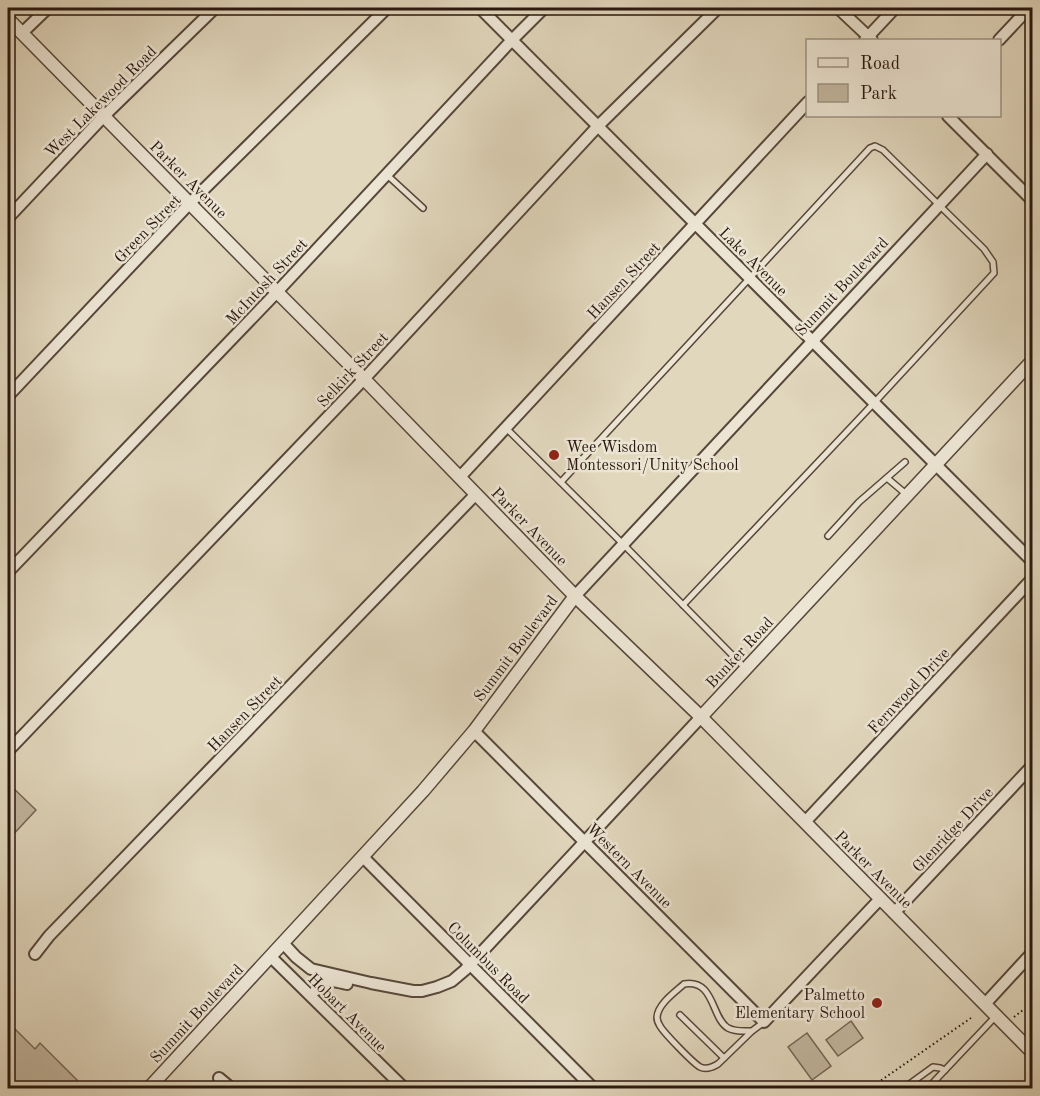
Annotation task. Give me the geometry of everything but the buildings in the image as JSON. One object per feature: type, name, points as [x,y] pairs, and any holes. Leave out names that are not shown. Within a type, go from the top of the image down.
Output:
[{"type":"street","points":[[22,33],[48,8]]},
{"type":"street","name":"West Lakewood Road","points":[[8,218],[104,116],[215,8]]},
{"type":"street","name":"Green Street","points":[[8,396],[190,203],[387,8]]},
{"type":"street","name":"Lake Avenue","points":[[480,8],[1032,561]]},
{"type":"street","name":"McIntosh Street","points":[[8,572],[277,292],[544,8]]},
{"type":"street","name":"Selkirk Street","points":[[8,751],[364,379],[598,126],[718,8]]},
{"type":"street","points":[[838,8],[868,39],[895,8]]},
{"type":"street","points":[[1000,39],[1029,8]]},
{"type":"street","name":"Parker Avenue","points":[[8,19],[575,596],[700,717],[1032,1052]]},
{"type":"street","name":"Hansen Street","points":[[460,477],[806,103]]},
{"type":"street","points":[[949,117],[1032,200]]},
{"type":"street","name":"Summit Boulevard","points":[[149,1089],[423,791],[474,731],[575,596],[987,154]]},
{"type":"street","points":[[1024,191],[1032,182]]},
{"type":"street","name":"Bunker Road","points":[[371,983],[422,991],[452,981],[1032,361]]},
{"type":"street","name":"Hansen Street","points":[[35,954],[49,936],[476,494]]},
{"type":"street","name":"Fernwood Drive","points":[[805,822],[1032,579]]},
{"type":"street","name":"Western Avenue","points":[[474,731],[764,1022]]},
{"type":"street","name":"Glenridge Drive","points":[[894,913],[1032,766]]},
{"type":"street","name":"Columbus Road","points":[[363,857],[593,1089]]},
{"type":"street","points":[[764,1022],[880,898]]},
{"type":"street","points":[[283,944],[311,969],[316,978],[315,991],[326,1010]]},
{"type":"street","points":[[985,1004],[1032,953]]},
{"type":"street","name":"Hobart Avenue","points":[[271,957],[404,1089]]},
{"type":"street","points":[[311,969],[371,983]]},
{"type":"street","points":[[315,991],[326,980],[350,984],[371,983]]},
{"type":"street","points":[[219,1078],[231,1089]]},
{"type":"street","points":[[1029,1089],[1032,1084]]},
{"type":"lane","points":[[561,482],[870,148],[875,146],[883,150],[938,206],[962,226],[993,262],[994,273],[683,605]]},
{"type":"lane","points":[[386,174],[423,208]]},
{"type":"lane","points":[[505,428],[746,669]]},
{"type":"lane","points":[[828,536],[859,502],[905,462]]},
{"type":"lane","points":[[887,478],[908,495]]},
{"type":"lane","points":[[752,1031],[736,1030],[726,1026],[721,1022],[711,999],[701,987],[688,983],[679,988],[660,1009],[657,1016],[660,1027],[700,1067],[706,1068],[713,1067],[764,1022]]},
{"type":"lane","points":[[680,1015],[724,1058]]},
{"type":"lane","points":[[928,1089],[996,1016]]},
{"type":"lane","points":[[904,1089],[933,1067],[945,1070]]},
{"type":"path","points":[[870,1089],[970,1018]]},
{"type":"green space","points":[[8,783],[36,810],[8,840]]},
{"type":"green space","points":[[851,1021],[863,1038],[838,1056],[826,1040]]},
{"type":"green space","points":[[8,1022],[35,1049],[40,1043],[85,1088],[8,1088]]},
{"type":"green space","points":[[807,1033],[831,1066],[812,1080],[788,1047]]},
{"type":"place","name":"Wee Wisdom Montessori/Unity School","points":[[554,455]]},
{"type":"place","name":"Palmetto Elementary School","points":[[877,1003]]}]
